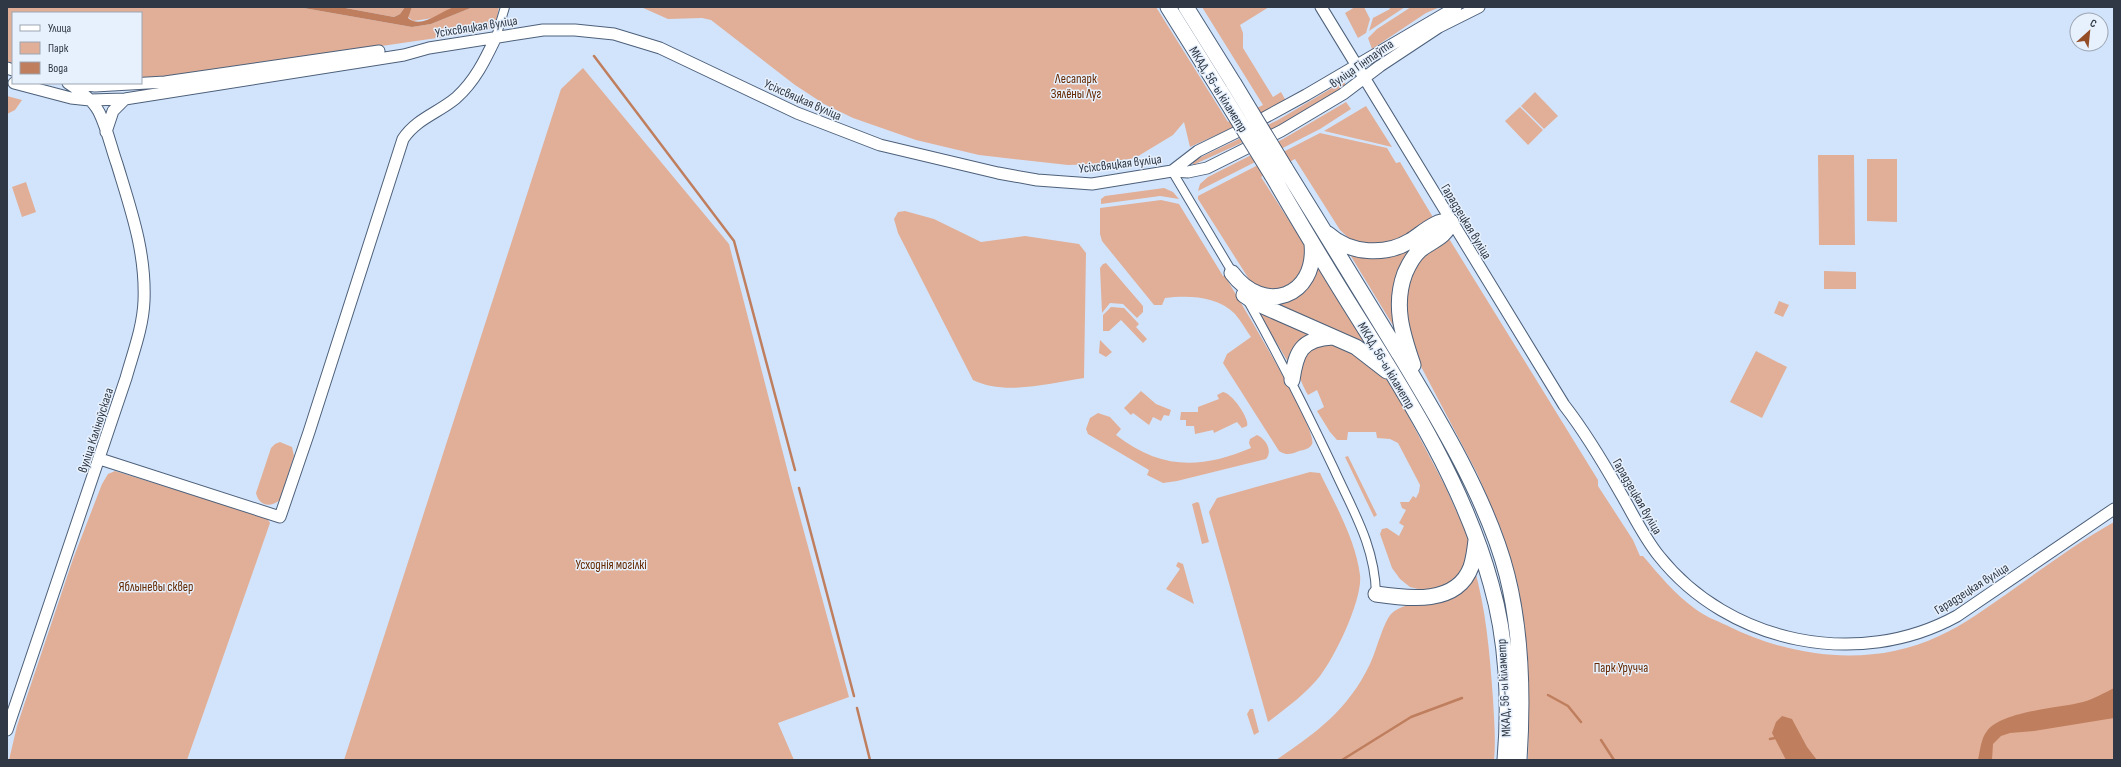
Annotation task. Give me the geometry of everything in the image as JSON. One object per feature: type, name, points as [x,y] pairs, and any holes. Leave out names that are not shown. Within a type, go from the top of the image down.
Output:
[{"type":"highway","name":"МКАД, 56-ы кіламетр","points":[[1168,7],[1221,92],[1278,171],[1323,229],[1427,400],[1482,507],[1506,573],[1513,603],[1521,700],[1519,760]]},
{"type":"highway","name":"МКАД, 56-ы кіламетр","points":[[1186,7],[1234,84],[1312,243],[1397,379],[1426,430],[1476,539],[1492,586],[1504,653],[1507,715],[1505,760]]},
{"type":"highway","points":[[1323,229],[1338,240],[1352,247],[1366,251],[1381,251],[1402,245],[1441,222],[1451,222]]},
{"type":"highway","points":[[1427,400],[1403,337],[1398,309],[1399,296],[1408,266],[1414,255],[1444,233],[1451,222]]},
{"type":"highway","points":[[1232,273],[1253,293],[1263,297],[1282,296],[1297,289],[1307,275],[1313,257],[1312,243]]},
{"type":"highway","points":[[1244,295],[1256,303],[1356,347],[1397,379]]},
{"type":"highway","points":[[1292,380],[1296,358],[1300,350],[1319,338],[1332,337]]},
{"type":"highway","points":[[1376,594],[1420,598],[1445,593],[1457,587],[1470,568],[1476,539]]},
{"type":"main road","name":"Гарадзецкая вуліца","points":[[1321,7],[1564,405],[1585,434],[1654,550],[1693,591],[1720,610],[1743,622],[1788,637],[1820,644],[1865,644],[1901,638],[1942,624],[1957,616],[2114,509]]},
{"type":"main road","name":"вуліца Гінтаўта","points":[[1251,125],[1356,66],[1456,7]]},
{"type":"main road","name":"вуліца Гінтаўта","points":[[1260,142],[1343,94],[1439,27],[1479,7]]},
{"type":"main road","name":"Усіхсвяцкая вуліца","points":[[90,100],[125,99],[404,55],[429,48],[496,37],[557,30],[594,31],[627,36],[660,48],[838,130],[880,145],[998,173],[1045,181],[1092,184],[1172,171],[1188,172],[1207,168],[1260,142]]},
{"type":"main road","points":[[100,459],[280,518],[403,139],[420,120],[455,99],[470,85],[481,69],[496,37]]},
{"type":"main road","name":"Усіхсвяцкая вуліца","points":[[142,84],[226,74],[399,48],[429,48]]},
{"type":"main road","points":[[17,84],[70,98],[90,100]]},
{"type":"main road","name":"вуліца Каліноўскага","points":[[7,730],[100,459],[138,337],[144,295],[144,280],[138,232],[102,119],[90,100],[69,84]]},
{"type":"main road","name":"Усіхсвяцкая вуліца","points":[[77,84],[121,86],[138,84]]},
{"type":"main road","points":[[102,119],[108,100],[114,90],[121,86]]},
{"type":"main road","points":[[106,132],[113,111],[125,99]]},
{"type":"main road","name":"Усіхсвяцкая вуліца","points":[[1172,171],[1198,151],[1251,125]]},
{"type":"street","points":[[496,37],[505,7]]},
{"type":"street","points":[[1172,171],[1232,273],[1292,380],[1363,529],[1376,573],[1376,594]]},
{"type":"green space","points":[[7,7],[298,7],[412,27],[431,24],[473,7],[499,7],[494,25],[485,31],[142,81],[142,12],[12,12],[12,67],[7,65]]},
{"type":"green space","points":[[340,7],[405,7],[400,14],[394,17]]},
{"type":"green space","points":[[412,7],[454,7],[433,18],[413,21],[408,17]]},
{"type":"green space","name":"Лесапарк Зялёны Луг","points":[[641,7],[1156,7],[1228,122],[1263,105],[1202,7],[1269,7],[1240,25],[1243,33],[1243,48],[1273,97],[1281,92],[1286,101],[1269,111],[1190,147],[1184,122],[1173,135],[1135,158],[1098,164],[1068,165],[979,155],[916,140],[853,118],[824,104],[795,85],[711,20],[702,18],[668,19]]},
{"type":"green space","points":[[1355,7],[1364,7],[1370,19],[1366,33],[1358,38],[1345,13]]},
{"type":"green space","points":[[1389,7],[1405,7],[1369,31],[1373,18],[1390,9]]},
{"type":"green space","points":[[1411,7],[1440,7],[1426,13],[1372,49],[1368,38],[1377,29]]},
{"type":"green space","name":"Усходнія могілкі","points":[[583,68],[729,244],[791,484],[849,697],[778,723],[794,760],[344,760],[561,89]]},
{"type":"green space","points":[[1342,82],[1345,83],[1345,87],[1281,125],[1193,165],[1193,161],[1278,120]]},
{"type":"green space","points":[[1535,92],[1558,116],[1544,129],[1521,106]]},
{"type":"green space","points":[[7,96],[22,100],[15,110],[7,114]]},
{"type":"green space","points":[[1346,102],[1351,109],[1320,129],[1198,191],[1200,184],[1208,177],[1283,139]]},
{"type":"green space","points":[[1366,106],[1392,147],[1324,131]]},
{"type":"green space","points":[[1520,107],[1543,130],[1528,145],[1505,121]]},
{"type":"green space","points":[[1320,133],[1387,148],[1396,163],[1400,162],[1434,219],[1398,243],[1366,244],[1351,240],[1340,230],[1295,159],[1261,177],[1308,250],[1303,273],[1281,291],[1254,287],[1198,199],[1198,196]]},
{"type":"green space","points":[[1818,155],[1854,155],[1855,245],[1819,245]]},
{"type":"green space","points":[[1867,159],[1897,159],[1897,222],[1867,221]]},
{"type":"green space","points":[[26,182],[36,212],[22,217],[12,187]]},
{"type":"green space","points":[[1164,188],[1173,192],[1179,199],[1160,196],[1101,204],[1101,199],[1105,196]]},
{"type":"green space","points":[[1161,200],[1179,204],[1245,309],[1291,390],[1303,415],[1311,434],[1312,444],[1308,448],[1289,454],[1284,454],[1279,451],[1223,363],[1227,354],[1251,337],[1235,314],[1220,303],[1193,297],[1165,298],[1162,305],[1154,305],[1102,241],[1100,234],[1100,208]]},
{"type":"green space","points":[[905,211],[934,219],[981,242],[1025,236],[1079,244],[1086,253],[1084,378],[1013,388],[986,385],[973,380],[898,233],[894,219],[898,212]]},
{"type":"green space","name":"Парк Уручча","points":[[1448,237],[1598,480],[1598,486],[1633,540],[1640,556],[1643,556],[1661,577],[1687,603],[1698,611],[1710,618],[1751,636],[1777,645],[1832,655],[1859,655],[1887,652],[1913,646],[1948,632],[1966,622],[2073,547],[2114,522],[2114,760],[1528,760],[1529,708],[1523,620],[1518,585],[1501,529],[1477,473],[1416,357],[1409,337],[1403,296],[1414,262]]},
{"type":"green space","points":[[1418,243],[1397,332],[1346,248]]},
{"type":"green space","points":[[1318,260],[1378,359],[1268,303]]},
{"type":"green space","points":[[1106,263],[1143,306],[1143,312],[1137,318],[1123,304],[1110,303],[1102,313],[1100,268]]},
{"type":"green space","points":[[1824,271],[1856,272],[1856,289],[1824,289]]},
{"type":"green space","points":[[1779,301],[1789,305],[1783,317],[1774,313]]},
{"type":"green space","points":[[1254,305],[1316,332],[1288,362]]},
{"type":"green space","points":[[1111,307],[1124,308],[1139,324],[1136,327],[1147,339],[1143,343],[1121,320],[1109,331],[1103,331],[1103,315]]},
{"type":"green space","points":[[1100,340],[1112,352],[1106,357],[1099,353]]},
{"type":"green space","points":[[1338,342],[1383,374],[1391,383],[1445,486],[1467,535],[1469,543],[1463,571],[1445,587],[1422,590],[1410,587],[1400,579],[1392,568],[1380,534],[1382,529],[1387,528],[1399,536],[1404,526],[1399,523],[1406,510],[1402,508],[1400,502],[1409,502],[1413,496],[1416,498],[1419,492],[1420,485],[1398,443],[1390,439],[1377,438],[1376,432],[1348,432],[1347,440],[1337,440],[1330,432],[1317,411],[1324,407],[1317,390],[1308,395],[1301,381],[1301,365],[1311,346]]},
{"type":"green space","points":[[1756,351],[1787,367],[1762,418],[1730,402]]},
{"type":"green space","points":[[1141,391],[1156,404],[1171,410],[1169,416],[1164,415],[1161,421],[1153,417],[1149,425],[1133,413],[1131,415],[1124,408]]},
{"type":"green space","points":[[1223,392],[1227,393],[1240,407],[1246,418],[1247,426],[1242,428],[1237,422],[1214,433],[1213,430],[1195,434],[1194,426],[1186,426],[1186,420],[1180,420],[1181,412],[1198,412],[1198,407],[1219,399],[1217,395]]},
{"type":"green space","points":[[1098,413],[1110,417],[1121,429],[1116,435],[1149,455],[1165,460],[1198,462],[1215,460],[1251,448],[1249,443],[1250,439],[1257,435],[1266,442],[1269,452],[1266,459],[1177,481],[1163,483],[1147,475],[1149,470],[1088,434],[1086,429],[1090,418]]},
{"type":"green space","points":[[280,442],[292,447],[294,456],[280,500],[269,505],[262,503],[257,497],[256,493],[271,448]]},
{"type":"green space","points":[[1348,456],[1377,515],[1374,517],[1345,457]]},
{"type":"green space","name":"Яблыневы сквер","points":[[115,471],[267,518],[270,523],[187,760],[9,760],[17,726],[73,559],[102,484],[108,474]]},
{"type":"green space","points":[[1310,472],[1320,473],[1350,536],[1358,562],[1360,585],[1353,612],[1347,627],[1333,656],[1320,676],[1296,700],[1268,722],[1209,512],[1217,498]]},
{"type":"green space","points":[[1197,502],[1199,503],[1209,542],[1202,544],[1192,504]]},
{"type":"green space","points":[[1178,562],[1183,564],[1194,604],[1166,589],[1180,569],[1176,566]]},
{"type":"green space","points":[[1474,567],[1482,599],[1489,649],[1494,722],[1494,760],[1276,760],[1318,730],[1352,695],[1370,664],[1388,618],[1394,611],[1417,603],[1440,590]]},
{"type":"green space","points":[[1250,709],[1253,709],[1259,732],[1254,735],[1247,714]]},
{"type":"water","points":[[298,7],[340,7],[394,17],[400,14],[405,7],[412,7],[408,18],[419,22],[425,21],[455,7],[473,7],[431,24],[412,27]]},
{"type":"water","points":[[2114,688],[2114,718],[2034,731],[2010,733],[2001,736],[1993,744],[1992,760],[1978,760],[1983,737],[1994,724],[2032,711],[2083,702],[2095,698]]},
{"type":"water","points":[[1782,716],[1792,719],[1807,747],[1817,760],[1786,760],[1772,733],[1776,722]]},
{"type":"waterway","points":[[594,56],[734,241],[795,470]]},
{"type":"waterway","points":[[799,488],[854,696]]},
{"type":"waterway","points":[[1548,695],[1568,706],[1581,722]]},
{"type":"waterway","points":[[1342,760],[1411,717],[1462,698]]},
{"type":"waterway","points":[[857,708],[870,760]]},
{"type":"waterway","points":[[1770,739],[1775,738]]},
{"type":"waterway","points":[[1601,740],[1614,760]]}]
